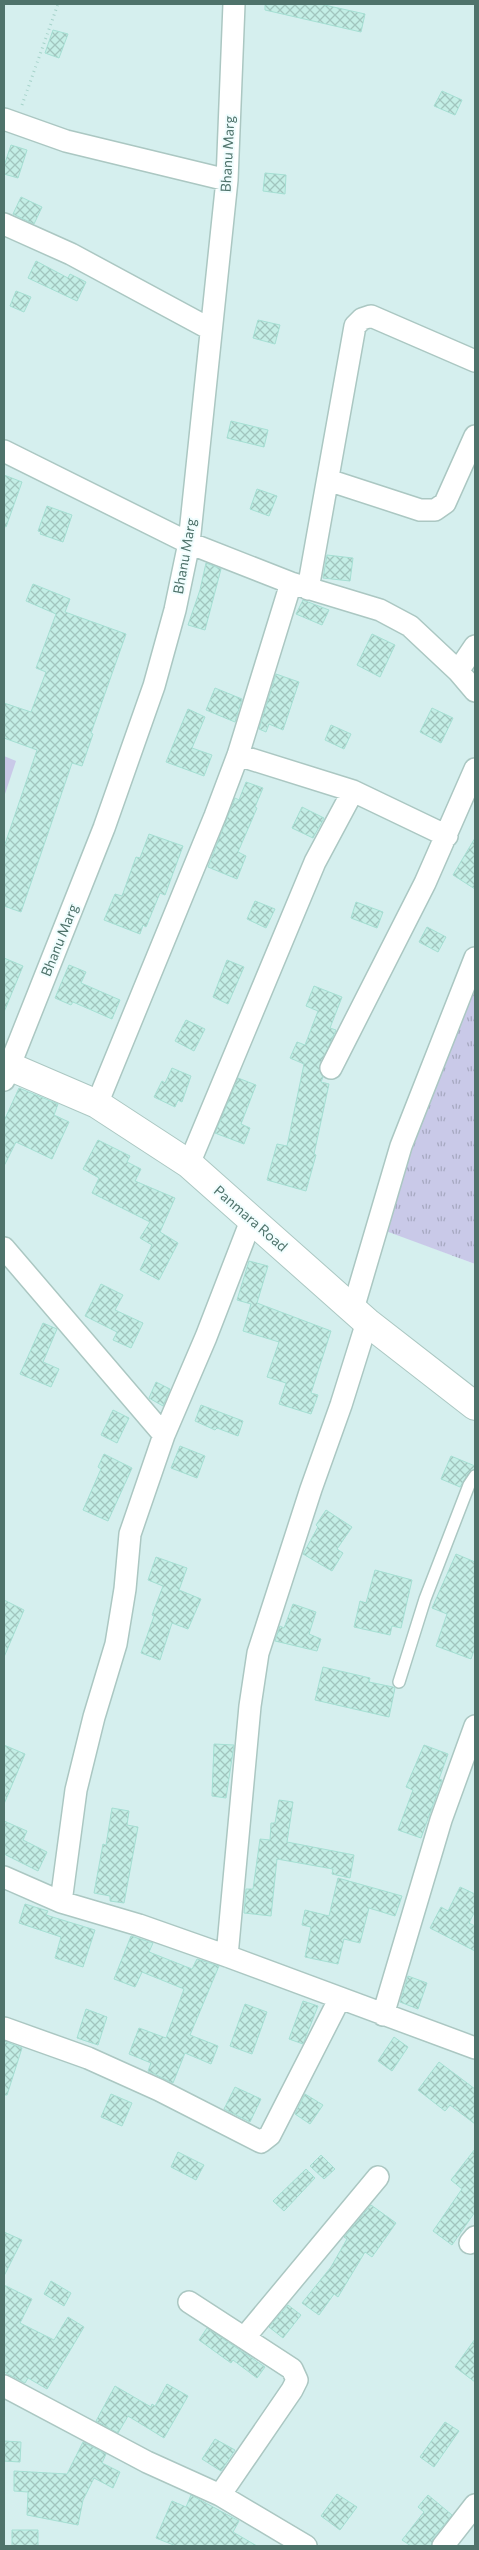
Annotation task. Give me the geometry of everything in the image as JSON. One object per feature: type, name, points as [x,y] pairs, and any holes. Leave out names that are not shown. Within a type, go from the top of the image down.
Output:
[{"type":"street","name":"Bhanu Marg","points":[[5,1070],[104,828],[144,715],[175,610],[189,543],[227,180],[234,4]]},
{"type":"street","points":[[10,122],[76,143],[227,180]]},
{"type":"street","points":[[4,224],[71,254],[210,329]]},
{"type":"street","points":[[97,1104],[212,825],[300,586],[328,480],[355,326],[362,319],[370,316],[475,361]]},
{"type":"street","points":[[328,480],[420,510],[435,510],[445,503],[475,436]]},
{"type":"street","points":[[4,451],[189,543],[300,586],[380,610],[410,626],[458,671],[475,691]]},
{"type":"street","points":[[458,671],[475,646]]},
{"type":"street","points":[[238,754],[353,791],[447,836]]},
{"type":"street","points":[[331,1068],[447,836],[475,769]]},
{"type":"street","points":[[189,1164],[314,862],[353,791]]},
{"type":"street","points":[[227,1956],[250,1706],[258,1653],[311,1488],[341,1405],[360,1316],[401,1146],[475,958]]},
{"type":"street","name":"Panmara Road","points":[[5,1070],[97,1104],[189,1164],[360,1316],[475,1406]]},
{"type":"street","points":[[61,1902],[76,1790],[94,1717],[116,1644],[125,1589],[130,1534],[164,1435],[206,1337],[252,1218]]},
{"type":"street","points":[[4,1248],[164,1435]]},
{"type":"street","points":[[383,2015],[441,1820],[475,1726]]},
{"type":"street","points":[[4,1877],[61,1902],[139,1925],[383,2015],[473,2044]]},
{"type":"street","points":[[4,2028],[36,2038],[97,2062],[160,2090],[261,2142],[270,2135],[340,1998]]},
{"type":"street","points":[[244,2338],[378,2177]]},
{"type":"street","points":[[189,2302],[292,2369],[297,2380],[220,2495]]},
{"type":"street","points":[[4,2386],[148,2462],[220,2495],[306,2546]]},
{"type":"street","points":[[443,2546],[475,2505]]},
{"type":"lane","points":[[399,1682],[425,1599],[475,1476]]},
{"type":"path","points":[[10,122],[58,4]]},
{"type":"shaded area","points":[[4,4],[475,4],[475,958],[375,1226],[475,1264],[475,2546],[4,2546]]},
{"type":"green space","points":[[4,756],[16,761],[4,797]]},
{"type":"green space","points":[[475,958],[475,1264],[375,1227]]},
{"type":"building","points":[[265,4],[320,4],[365,14],[361,32],[265,10]]},
{"type":"building","points":[[53,30],[68,34],[59,58],[45,53]]},
{"type":"building","points":[[442,91],[462,100],[455,115],[434,106]]},
{"type":"building","points":[[11,145],[27,150],[18,178],[4,174],[4,166]]},
{"type":"building","points":[[265,173],[286,175],[285,194],[263,191]]},
{"type":"building","points":[[21,197],[42,207],[34,224],[13,214]]},
{"type":"building","points":[[36,261],[68,278],[70,274],[86,282],[77,301],[28,278]]},
{"type":"building","points":[[16,291],[31,297],[24,312],[10,306]]},
{"type":"building","points":[[258,320],[280,325],[275,344],[253,338]]},
{"type":"building","points":[[231,421],[268,430],[264,447],[227,438]]},
{"type":"building","points":[[4,475],[22,482],[6,527],[4,526]]},
{"type":"building","points":[[257,489],[277,496],[269,516],[250,509]]},
{"type":"building","points":[[47,506],[72,515],[63,542],[40,534],[41,532],[38,531]]},
{"type":"building","points":[[327,555],[353,558],[350,581],[323,578]]},
{"type":"building","points":[[206,563],[221,569],[205,630],[188,625],[200,590]]},
{"type":"building","points":[[33,584],[70,599],[65,612],[126,634],[91,733],[93,734],[82,766],[72,763],[21,912],[4,906],[4,847],[37,750],[4,738],[4,703],[31,712],[46,672],[36,668],[56,614],[26,601]]},
{"type":"building","points":[[303,600],[329,610],[322,625],[296,614]]},
{"type":"building","points":[[372,634],[395,645],[380,677],[357,665]]},
{"type":"building","points":[[276,674],[299,682],[283,730],[269,724],[266,732],[259,729]]},
{"type":"building","points":[[215,688],[242,699],[235,722],[206,710]]},
{"type":"building","points":[[432,708],[453,718],[441,743],[420,732]]},
{"type":"building","points":[[188,709],[205,717],[192,748],[212,755],[204,776],[166,762]]},
{"type":"building","points":[[331,725],[351,734],[344,749],[325,740]]},
{"type":"building","points":[[246,782],[263,788],[255,807],[257,808],[238,852],[246,856],[237,879],[208,867],[235,798],[239,800]]},
{"type":"building","points":[[302,807],[324,818],[313,838],[292,828]]},
{"type":"building","points":[[149,834],[183,846],[165,895],[160,893],[146,927],[143,925],[140,934],[104,920],[115,894],[122,896],[136,857],[140,858]]},
{"type":"building","points":[[475,838],[475,889],[453,875]]},
{"type":"building","points":[[255,901],[275,909],[266,928],[247,919]]},
{"type":"building","points":[[356,902],[383,912],[377,928],[351,918]]},
{"type":"building","points":[[427,927],[446,937],[438,952],[419,942]]},
{"type":"building","points":[[4,958],[23,966],[4,1012]]},
{"type":"building","points":[[227,960],[244,967],[228,1004],[213,997]]},
{"type":"building","points":[[69,965],[86,972],[81,983],[120,1000],[112,1019],[73,1002],[71,1005],[55,998]]},
{"type":"building","points":[[314,986],[342,997],[330,1028],[336,1030],[319,1068],[323,1077],[321,1082],[329,1084],[314,1154],[316,1155],[306,1191],[267,1180],[277,1144],[287,1146],[304,1064],[290,1058],[297,1042],[305,1045],[318,1011],[306,1006]]},
{"type":"building","points":[[186,1020],[205,1029],[194,1051],[175,1041]]},
{"type":"building","points":[[172,1068],[191,1076],[182,1102],[178,1100],[175,1107],[154,1097],[162,1081],[165,1083]]},
{"type":"building","points":[[238,1078],[256,1085],[241,1124],[250,1128],[244,1144],[215,1133]]},
{"type":"building","points":[[19,1088],[58,1104],[54,1115],[69,1122],[52,1159],[16,1142],[4,1166],[4,1121]]},
{"type":"building","points":[[98,1140],[130,1156],[127,1162],[141,1169],[135,1181],[175,1198],[160,1232],[178,1243],[159,1280],[140,1270],[152,1245],[140,1238],[150,1222],[92,1193],[99,1178],[83,1169]]},
{"type":"building","points":[[249,1261],[268,1266],[257,1303],[331,1331],[311,1393],[318,1395],[311,1414],[279,1404],[286,1383],[267,1377],[279,1342],[243,1331],[251,1304],[237,1300]]},
{"type":"building","points":[[101,1284],[123,1295],[115,1310],[143,1323],[131,1348],[113,1340],[117,1332],[85,1316]]},
{"type":"building","points":[[43,1323],[57,1329],[43,1362],[59,1369],[51,1387],[20,1374]]},
{"type":"building","points":[[156,1382],[170,1389],[163,1406],[149,1398]]},
{"type":"building","points":[[201,1405],[243,1421],[238,1436],[217,1428],[215,1430],[195,1421]]},
{"type":"building","points":[[113,1410],[129,1418],[117,1443],[101,1435]]},
{"type":"building","points":[[180,1446],[205,1456],[197,1478],[171,1468]]},
{"type":"building","points":[[104,1454],[132,1468],[108,1521],[83,1510],[101,1469],[98,1467]]},
{"type":"building","points":[[451,1456],[475,1466],[475,1469],[469,1472],[460,1487],[441,1479]]},
{"type":"building","points":[[326,1510],[352,1527],[337,1549],[343,1553],[332,1571],[303,1554],[318,1527],[316,1525]]},
{"type":"building","points":[[456,1554],[475,1562],[475,1648],[471,1659],[436,1646],[447,1614],[432,1608]]},
{"type":"building","points":[[156,1557],[187,1568],[179,1590],[201,1599],[188,1629],[172,1623],[160,1660],[141,1653],[163,1586],[148,1580]]},
{"type":"building","points":[[375,1570],[412,1580],[401,1628],[392,1626],[390,1635],[354,1627],[360,1601],[366,1603]]},
{"type":"building","points":[[4,1600],[24,1610],[4,1657]]},
{"type":"building","points":[[293,1604],[316,1612],[309,1634],[321,1639],[317,1651],[275,1641],[280,1626],[284,1628]]},
{"type":"building","points":[[323,1667],[370,1678],[369,1682],[395,1688],[389,1717],[315,1700]]},
{"type":"building","points":[[214,1744],[234,1745],[226,1798],[212,1796]]},
{"type":"building","points":[[4,1745],[25,1754],[4,1804]]},
{"type":"building","points":[[424,1745],[448,1754],[439,1779],[442,1780],[421,1838],[398,1830],[413,1790],[406,1787]]},
{"type":"building","points":[[279,1800],[293,1802],[287,1842],[354,1855],[350,1878],[332,1874],[333,1869],[277,1859],[271,1916],[244,1913],[246,1889],[253,1889],[260,1839],[270,1840],[271,1823],[275,1823]]},
{"type":"building","points":[[112,1808],[129,1811],[127,1825],[138,1827],[124,1903],[110,1901],[110,1896],[94,1893],[103,1844],[106,1845]]},
{"type":"building","points":[[4,1821],[27,1831],[23,1840],[47,1852],[38,1871],[4,1854]]},
{"type":"building","points":[[338,1878],[402,1896],[395,1916],[369,1908],[360,1943],[344,1939],[338,1964],[305,1957],[311,1927],[302,1925],[305,1910],[329,1916]]},
{"type":"building","points":[[460,1887],[475,1894],[475,1911],[469,1923],[475,1926],[475,1951],[430,1928],[441,1907],[448,1911]]},
{"type":"building","points":[[25,1904],[48,1911],[46,1915],[95,1930],[83,1967],[55,1958],[61,1937],[19,1923]]},
{"type":"building","points":[[131,1936],[153,1943],[149,1952],[192,1969],[197,1959],[219,1966],[190,2035],[218,2046],[211,2064],[185,2053],[173,2083],[148,2071],[151,2063],[129,2054],[139,2028],[166,2038],[184,1989],[142,1972],[135,1987],[114,1979]]},
{"type":"building","points":[[408,1976],[427,1983],[418,2009],[400,2002]]},
{"type":"building","points":[[303,2001],[318,2006],[303,2044],[289,2039]]},
{"type":"building","points":[[245,2004],[267,2012],[252,2054],[230,2046]]},
{"type":"building","points":[[86,2009],[107,2017],[98,2045],[77,2038]]},
{"type":"building","points":[[394,2037],[408,2047],[392,2071],[378,2061]]},
{"type":"building","points":[[4,2041],[22,2048],[7,2095],[4,2095]]},
{"type":"building","points":[[439,2062],[475,2089],[475,2124],[450,2105],[445,2111],[418,2090]]},
{"type":"building","points":[[235,2087],[261,2099],[250,2122],[224,2109]]},
{"type":"building","points":[[111,2094],[132,2103],[122,2126],[101,2117]]},
{"type":"building","points":[[305,2094],[323,2105],[310,2124],[295,2114]]},
{"type":"building","points":[[475,2149],[475,2212],[452,2245],[433,2231],[462,2189],[451,2180]]},
{"type":"building","points":[[178,2152],[204,2165],[196,2180],[171,2167]]},
{"type":"building","points":[[321,2155],[335,2169],[324,2179],[310,2166]]},
{"type":"building","points":[[306,2169],[315,2178],[284,2211],[273,2201]]},
{"type":"building","points":[[371,2205],[396,2223],[372,2257],[365,2252],[338,2297],[334,2294],[319,2315],[302,2303],[331,2267],[347,2239],[344,2237]]},
{"type":"building","points":[[4,2232],[22,2240],[4,2276]]},
{"type":"building","points":[[51,2281],[71,2293],[64,2306],[44,2294]]},
{"type":"building","points":[[4,2285],[32,2299],[20,2323],[54,2340],[68,2317],[84,2327],[47,2389],[28,2378],[25,2383],[4,2372]]},
{"type":"building","points":[[288,2305],[301,2315],[283,2338],[269,2327]]},
{"type":"building","points":[[207,2328],[265,2367],[257,2378],[233,2360],[231,2363],[199,2340]]},
{"type":"building","points":[[475,2339],[475,2382],[455,2367]]},
{"type":"building","points":[[167,2384],[188,2396],[164,2438],[128,2416],[118,2433],[96,2421],[115,2386],[151,2407],[152,2404],[155,2406]]},
{"type":"building","points":[[445,2422],[459,2431],[434,2467],[420,2457]]},
{"type":"building","points":[[215,2439],[235,2450],[221,2471],[202,2459]]},
{"type":"building","points":[[4,2441],[21,2442],[20,2462],[4,2461]]},
{"type":"building","points":[[83,2442],[106,2454],[102,2463],[120,2472],[113,2488],[94,2478],[83,2500],[78,2525],[27,2515],[28,2492],[14,2491],[14,2471],[67,2474]]},
{"type":"building","points":[[337,2494],[357,2507],[340,2530],[321,2516]]},
{"type":"building","points":[[191,2495],[239,2521],[233,2532],[257,2546],[176,2546],[156,2538],[172,2501],[186,2507]]},
{"type":"building","points":[[428,2495],[452,2515],[433,2538],[431,2546],[411,2546],[402,2540],[424,2512],[418,2507]]},
{"type":"building","points":[[12,2530],[38,2530],[38,2546],[12,2546]]}]
